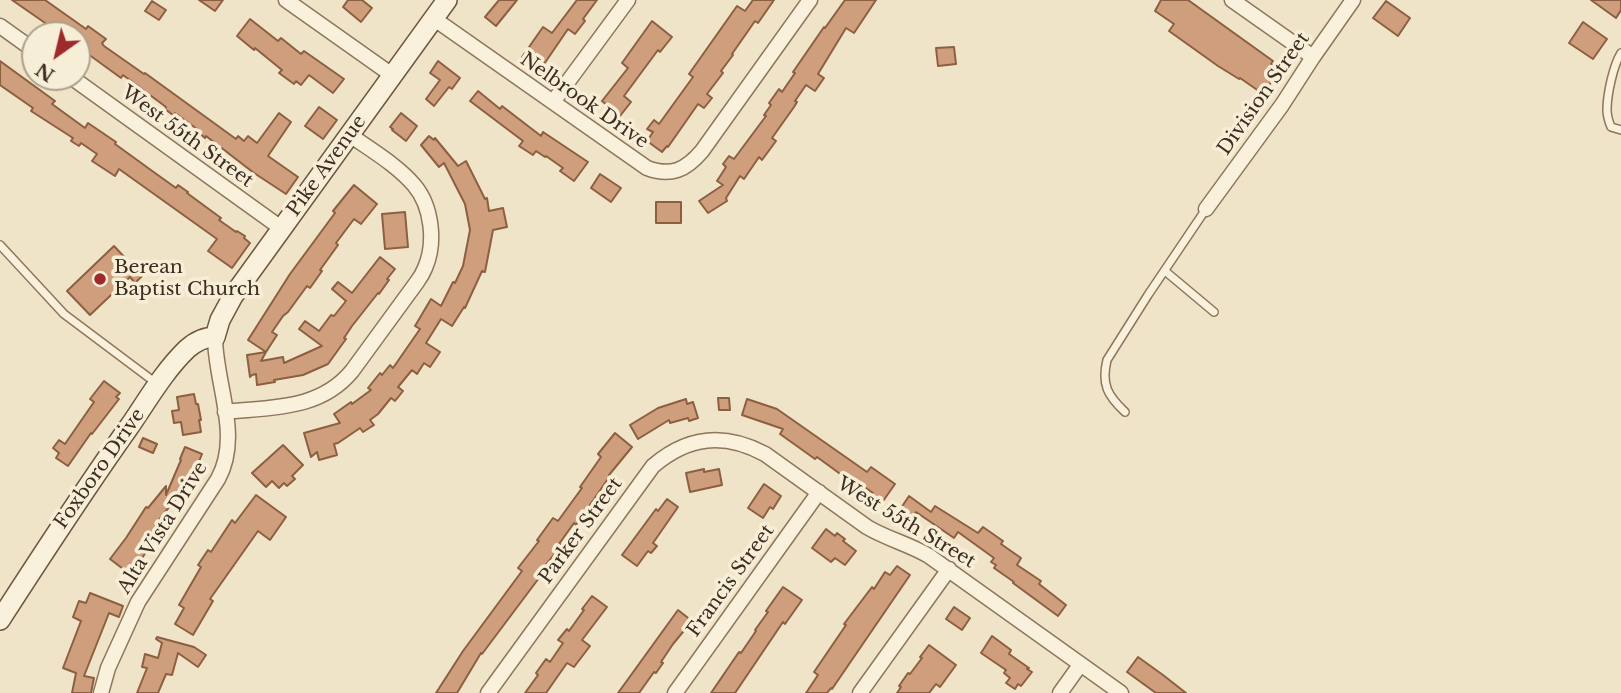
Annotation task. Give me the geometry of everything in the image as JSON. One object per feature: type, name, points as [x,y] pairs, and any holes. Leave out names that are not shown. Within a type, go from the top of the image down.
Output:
[{"type":"street","points":[[286,0],[392,75]]},
{"type":"street","name":"Pike Avenue","points":[[215,337],[220,320],[233,296],[446,0]]},
{"type":"street","points":[[553,102],[628,0]]},
{"type":"street","name":"Nelbrook Drive","points":[[433,18],[647,168],[657,172],[677,171],[687,166],[702,150],[810,0]]},
{"type":"street","points":[[1232,0],[1313,57]]},
{"type":"street","name":"Division Street","points":[[1206,209],[1282,105],[1353,0]]},
{"type":"street","points":[[0,26],[21,41]]},
{"type":"street","name":"West 55th Street","points":[[90,91],[281,228]]},
{"type":"street","points":[[225,412],[294,404],[329,392],[343,382],[426,267],[431,238],[430,224],[417,188],[400,171],[350,135]]},
{"type":"street","name":"Foxboro Drive","points":[[0,620],[90,481],[158,384],[187,348],[205,337],[215,337]]},
{"type":"street","name":"Alta Vista Drive","points":[[101,693],[107,668],[138,602],[221,474],[228,442],[215,337]]},
{"type":"street","name":"Parker Street","points":[[488,693],[653,466],[666,455],[689,444],[705,440],[737,442]]},
{"type":"street","name":"West 55th Street","points":[[737,442],[765,454],[867,527],[918,549],[949,569],[1121,693]]},
{"type":"street","name":"Francis Street","points":[[675,693],[819,492]]},
{"type":"street","points":[[860,693],[949,569]]},
{"type":"street","points":[[1060,693],[1080,665]]},
{"type":"lane","points":[[1621,53],[1617,59],[1606,113],[1611,127],[1621,130]]},
{"type":"lane","points":[[1125,412],[1113,401],[1105,384],[1107,360],[1206,209]]},
{"type":"lane","points":[[0,245],[64,314],[158,384]]},
{"type":"lane","points":[[1165,271],[1214,312]]},
{"type":"building","points":[[12,0],[45,0],[75,21],[42,21]]},
{"type":"building","points":[[199,0],[223,0],[215,11]]},
{"type":"building","points":[[348,0],[362,0],[372,8],[361,22],[343,7]]},
{"type":"building","points":[[499,0],[517,0],[496,26],[485,17]]},
{"type":"building","points":[[577,0],[597,0],[575,34],[568,29],[540,70],[522,57],[543,27],[552,33]]},
{"type":"building","points":[[753,0],[774,0],[758,23],[755,21],[721,71],[723,73],[707,94],[712,98],[704,108],[698,104],[662,152],[647,141],[653,132],[647,129],[654,120],[659,124],[693,77],[689,74],[737,6],[745,11]]},
{"type":"building","points":[[845,0],[876,0],[854,33],[846,28],[818,74],[824,78],[815,91],[806,85],[772,138],[776,141],[762,160],[759,157],[744,179],[740,176],[726,198],[727,201],[708,213],[699,201],[723,185],[717,181],[726,167],[723,164],[729,156],[734,159],[766,116],[764,115],[771,105],[769,103],[779,89],[782,92],[795,73],[793,72]]},
{"type":"building","points":[[1161,0],[1188,0],[1273,61],[1271,64],[1280,70],[1263,94],[1169,31],[1174,24],[1155,11]]},
{"type":"building","points":[[1591,0],[1621,0],[1621,10],[1616,18]]},
{"type":"building","points":[[152,1],[166,10],[159,20],[145,11]]},
{"type":"building","points":[[1386,1],[1410,18],[1398,36],[1373,18]]},
{"type":"building","points":[[250,19],[278,41],[281,38],[301,54],[304,51],[344,79],[333,93],[309,75],[301,85],[296,81],[294,84],[279,73],[282,70],[237,36]]},
{"type":"building","points":[[652,21],[672,37],[660,52],[658,50],[624,96],[631,102],[620,116],[602,101],[628,68],[622,63]]},
{"type":"building","points":[[1583,22],[1607,39],[1593,59],[1569,43]]},
{"type":"building","points":[[91,28],[106,39],[102,43],[104,46],[236,139],[238,136],[244,141],[248,136],[257,143],[279,113],[291,122],[268,156],[298,177],[286,194],[206,136],[205,138],[175,113],[174,116],[123,75],[121,78],[91,56]]},
{"type":"building","points":[[954,47],[956,64],[938,66],[936,48]]},
{"type":"building","points":[[0,61],[21,76],[21,91],[41,91],[55,101],[52,104],[85,128],[88,123],[176,188],[178,185],[188,192],[221,218],[219,220],[245,236],[250,243],[232,268],[208,251],[217,239],[119,169],[115,176],[92,161],[97,154],[81,143],[79,146],[71,141],[73,138],[31,111],[33,108],[0,85]]},
{"type":"building","points":[[438,61],[460,78],[434,106],[426,99],[440,80],[430,73]]},
{"type":"building","points":[[478,91],[541,136],[543,132],[588,162],[574,181],[560,171],[563,168],[546,156],[536,151],[533,155],[519,146],[523,141],[470,101]]},
{"type":"building","points":[[319,107],[337,120],[323,139],[305,126]]},
{"type":"building","points":[[401,113],[417,126],[406,141],[390,127]]},
{"type":"building","points":[[429,136],[434,140],[435,138],[458,166],[466,161],[485,199],[487,198],[489,211],[503,208],[507,227],[493,230],[485,272],[482,271],[465,308],[452,326],[441,319],[426,343],[440,352],[430,367],[424,363],[417,374],[412,370],[398,387],[403,391],[395,401],[391,398],[370,420],[374,425],[363,432],[360,428],[334,444],[337,455],[319,460],[317,452],[311,457],[304,433],[340,423],[334,414],[371,390],[368,388],[390,365],[393,368],[420,329],[415,326],[431,299],[441,306],[463,266],[470,230],[465,204],[444,163],[439,167],[421,145]]},
{"type":"building","points":[[600,174],[621,188],[611,202],[591,188]]},
{"type":"building","points":[[354,185],[377,204],[361,224],[354,219],[336,243],[338,245],[310,288],[307,286],[272,332],[277,335],[266,352],[248,340],[290,274],[335,213],[333,211]]},
{"type":"building","points":[[656,202],[681,202],[681,223],[656,223]]},
{"type":"building","points":[[405,212],[408,247],[385,249],[382,214]]},
{"type":"building","name":"Berean Baptist Church","points":[[114,246],[142,276],[135,283],[130,277],[90,315],[67,291]]},
{"type":"building","points":[[380,257],[395,269],[379,294],[352,326],[328,364],[303,375],[257,385],[256,374],[250,377],[247,355],[266,352],[261,361],[283,357],[284,363],[322,346],[299,329],[305,321],[319,331],[346,301],[332,289],[338,282],[352,293]]},
{"type":"building","points":[[104,381],[120,393],[116,397],[119,399],[68,466],[56,458],[59,453],[53,448],[59,440],[65,444],[94,402],[90,399]]},
{"type":"building","points":[[194,394],[201,420],[201,432],[183,435],[181,422],[174,423],[172,411],[179,410],[177,397]]},
{"type":"building","points":[[718,398],[729,398],[730,410],[719,410]]},
{"type":"building","points":[[686,399],[687,404],[693,402],[698,418],[670,423],[669,420],[638,439],[630,425],[658,408]]},
{"type":"building","points":[[747,399],[777,409],[867,472],[871,467],[895,484],[881,504],[870,496],[873,493],[856,481],[854,484],[780,434],[783,429],[742,415]]},
{"type":"building","points":[[615,433],[632,447],[609,475],[576,525],[574,523],[559,544],[562,545],[540,572],[542,574],[481,653],[457,693],[436,693],[463,651],[522,571],[518,568],[539,541],[537,540],[553,518],[558,521],[582,488],[580,487],[601,457],[598,454]]},
{"type":"building","points":[[143,438],[157,444],[153,453],[139,447]]},
{"type":"building","points":[[283,445],[303,465],[292,476],[295,479],[287,486],[284,483],[279,488],[272,481],[266,487],[252,473]]},
{"type":"building","points":[[185,447],[202,454],[192,479],[161,517],[142,549],[146,552],[131,575],[110,559],[146,507],[148,508],[166,486],[166,495]]},
{"type":"building","points":[[704,469],[704,472],[719,469],[722,485],[690,492],[686,473]]},
{"type":"building","points":[[764,484],[781,496],[763,518],[748,508]]},
{"type":"building","points":[[256,495],[286,517],[270,540],[258,531],[210,599],[213,601],[193,635],[175,624],[184,608],[179,605],[208,550],[211,552],[232,520],[235,523]]},
{"type":"building","points":[[909,496],[931,512],[935,506],[978,533],[983,527],[1003,541],[1001,544],[1021,558],[1017,565],[1041,581],[1039,584],[1066,605],[1058,616],[994,568],[996,565],[991,562],[994,558],[958,532],[954,538],[916,512],[911,519],[899,511]]},
{"type":"building","points":[[667,499],[678,507],[653,543],[657,546],[651,553],[648,551],[637,566],[622,555],[656,509],[658,511]]},
{"type":"building","points":[[826,529],[835,536],[837,533],[856,551],[845,565],[835,558],[831,562],[812,548]]},
{"type":"building","points":[[897,566],[910,575],[832,689],[827,693],[806,693],[818,675],[814,672],[846,625],[844,624],[885,572],[890,575]]},
{"type":"building","points":[[783,587],[802,600],[785,624],[783,622],[735,693],[711,693],[756,631]]},
{"type":"building","points":[[90,593],[123,606],[119,617],[109,613],[84,676],[94,678],[91,693],[72,693],[76,673],[63,668],[81,621],[73,617],[79,601],[86,603]]},
{"type":"building","points":[[592,596],[607,607],[582,640],[590,646],[574,667],[567,663],[546,693],[525,693],[546,659],[550,662],[563,643],[558,640],[567,629],[569,631]]},
{"type":"building","points":[[954,607],[970,618],[962,630],[946,619]]},
{"type":"building","points":[[678,610],[692,621],[673,644],[656,673],[654,672],[639,693],[618,693]]},
{"type":"building","points":[[992,636],[1011,650],[1009,654],[1032,672],[1021,686],[1018,684],[1015,689],[1006,683],[1010,678],[1004,673],[1006,670],[981,653]]},
{"type":"building","points":[[157,637],[194,647],[206,655],[198,667],[178,653],[172,675],[166,674],[158,693],[137,693],[147,668],[142,667],[145,654],[158,658],[162,643]]},
{"type":"building","points":[[929,645],[956,665],[940,687],[936,684],[929,693],[897,693],[901,687],[899,686]]},
{"type":"building","points":[[1138,657],[1186,693],[1156,693],[1127,672]]},
{"type":"place","name":"Berean Baptist Church","points":[[100,279]]}]
